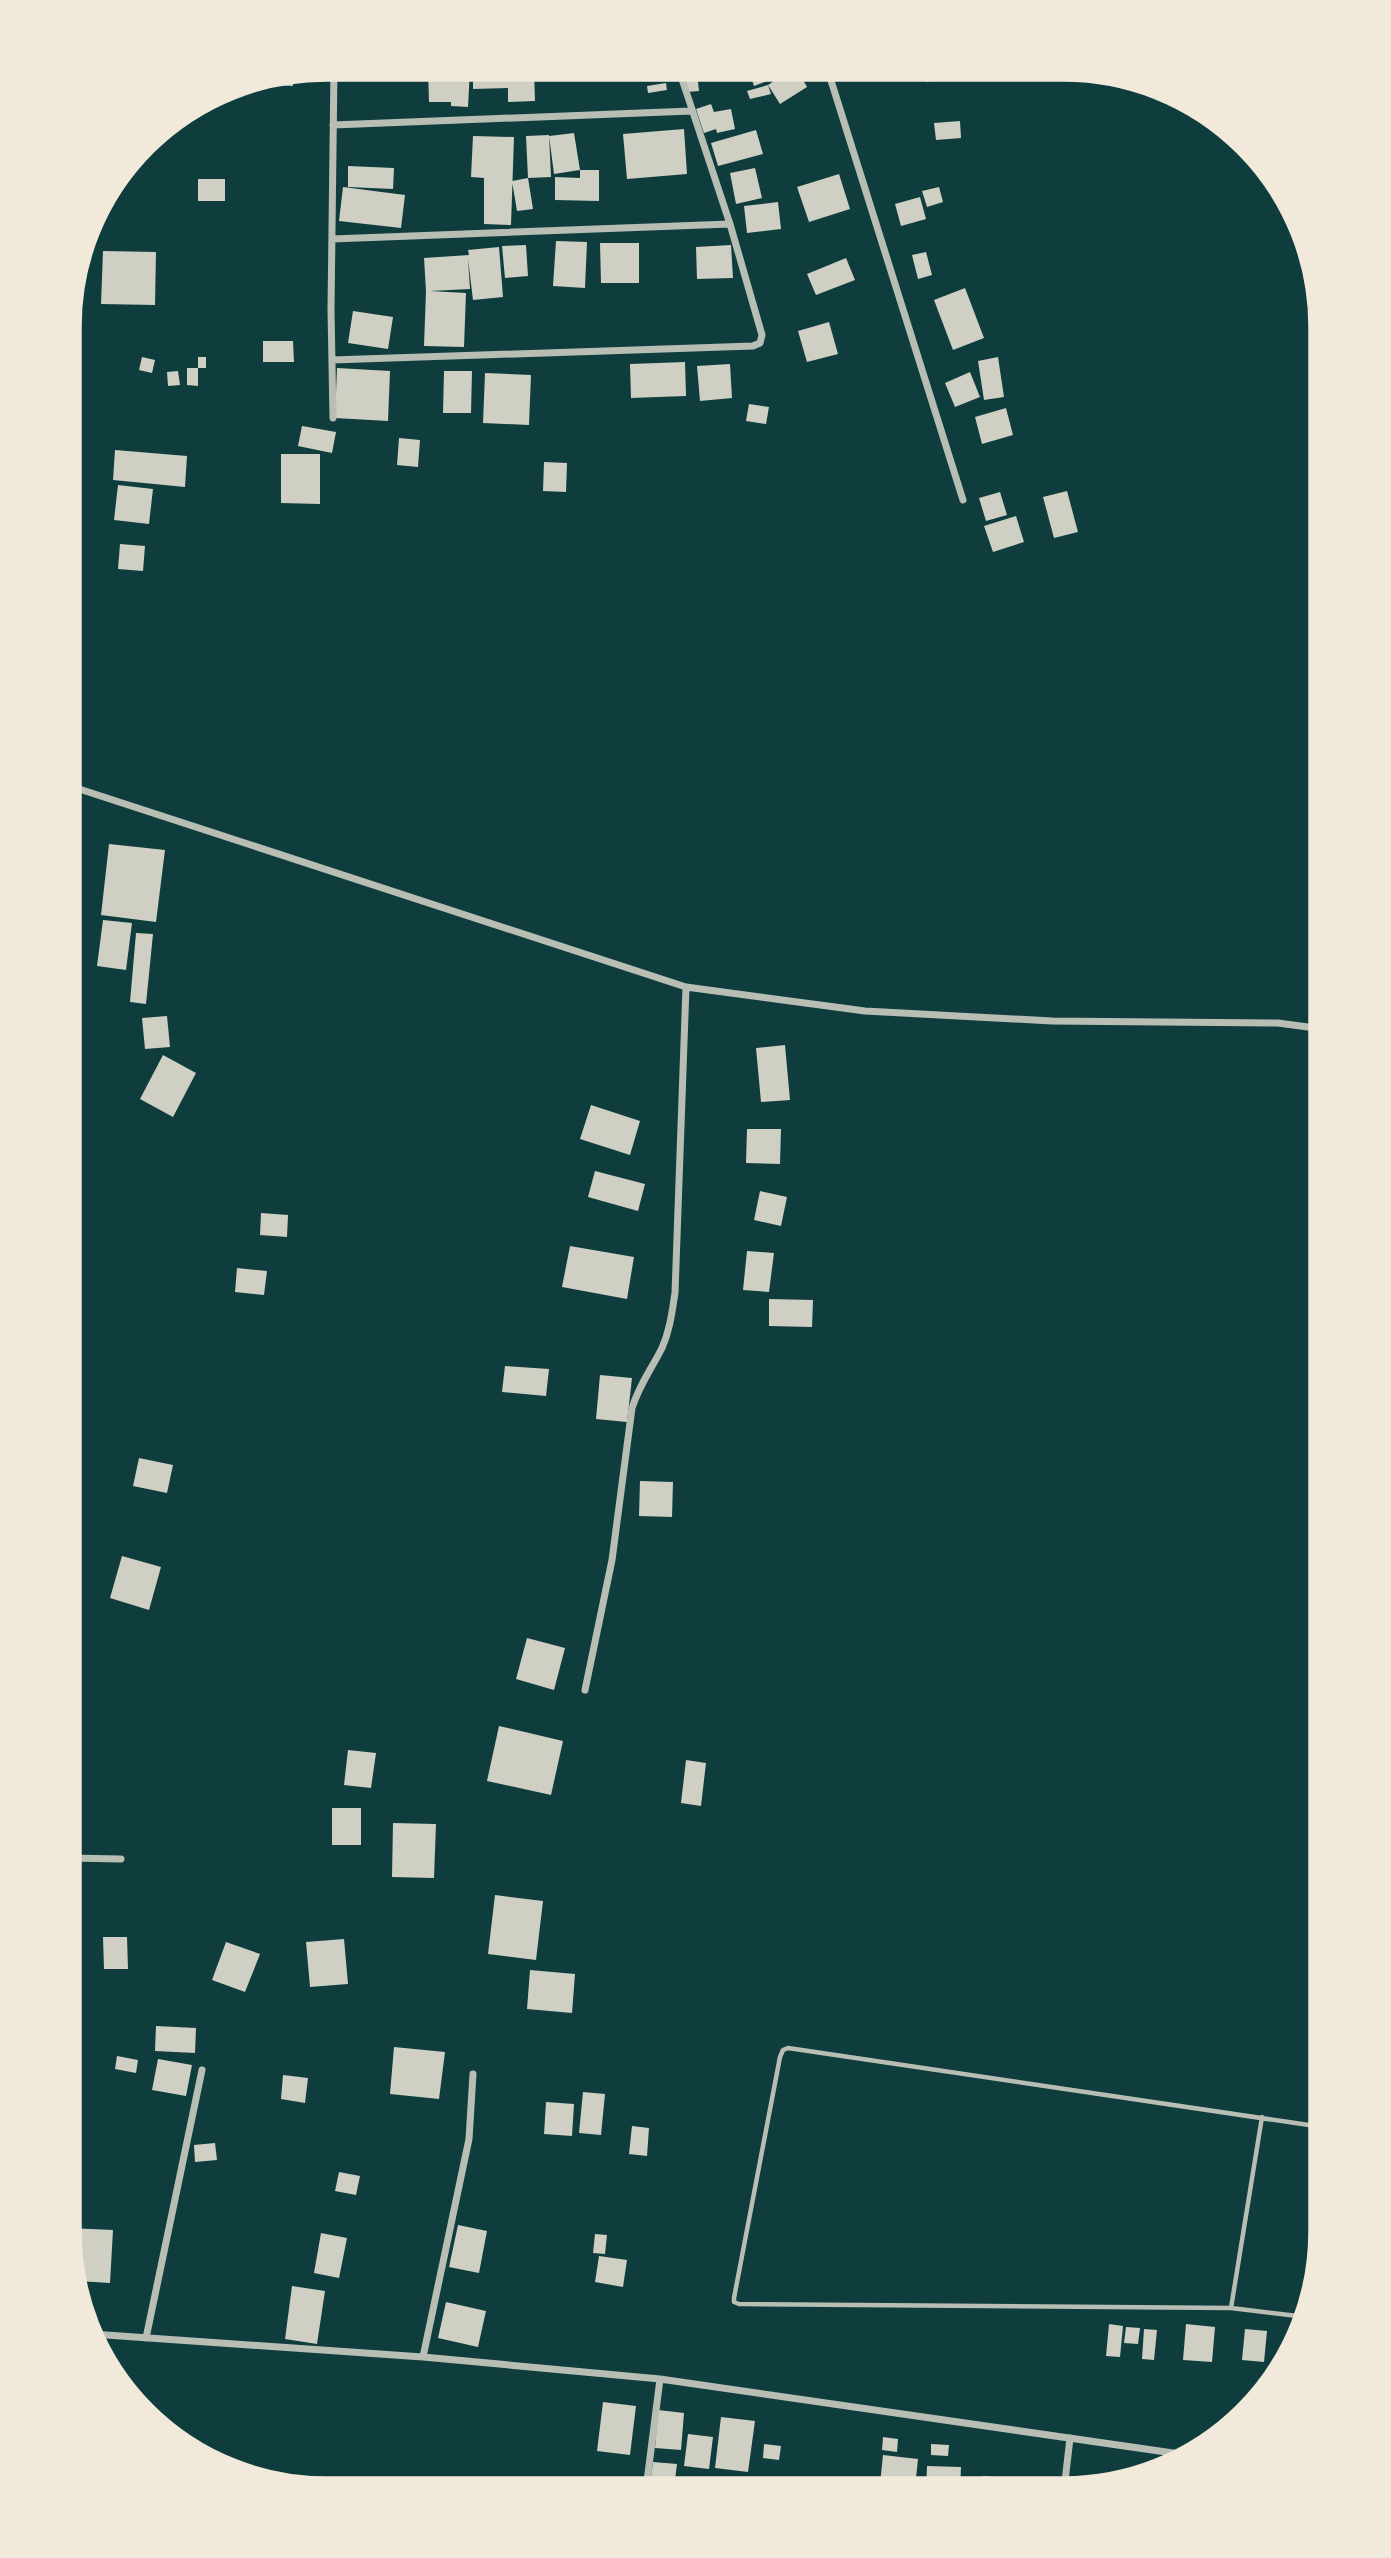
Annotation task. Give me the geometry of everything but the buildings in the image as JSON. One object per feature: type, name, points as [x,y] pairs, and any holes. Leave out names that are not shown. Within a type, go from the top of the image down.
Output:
[{"type":"street","points":[[831,80],[962,500]]},
{"type":"street","points":[[333,418],[331,359],[334,81]]},
{"type":"street","points":[[331,359],[760,343],[762,335],[730,224],[682,81]]},
{"type":"street","points":[[333,125],[691,111]]},
{"type":"street","points":[[332,239],[730,224]]},
{"type":"street","points":[[80,789],[686,987],[865,1011],[1052,1021],[1278,1023],[1310,1027]]},
{"type":"street","points":[[585,1690],[612,1560],[632,1408],[639,1386],[662,1348],[670,1325],[675,1293],[686,987]]},
{"type":"street","points":[[80,1858],[121,1859]]},
{"type":"street","points":[[146,2338],[202,2070]]},
{"type":"street","points":[[423,2357],[470,2139],[473,2074]]},
{"type":"street","points":[[103,2335],[423,2357],[660,2379],[1172,2453]]},
{"type":"street","points":[[647,2478],[660,2379]]},
{"type":"street","points":[[1065,2478],[1070,2438]]},
{"type":"lane","points":[[1295,2317],[1231,2308],[739,2304],[734,2302],[734,2298],[780,2057],[783,2050],[788,2048],[1310,2125]]},
{"type":"lane","points":[[1231,2308],[1262,2118]]}]
